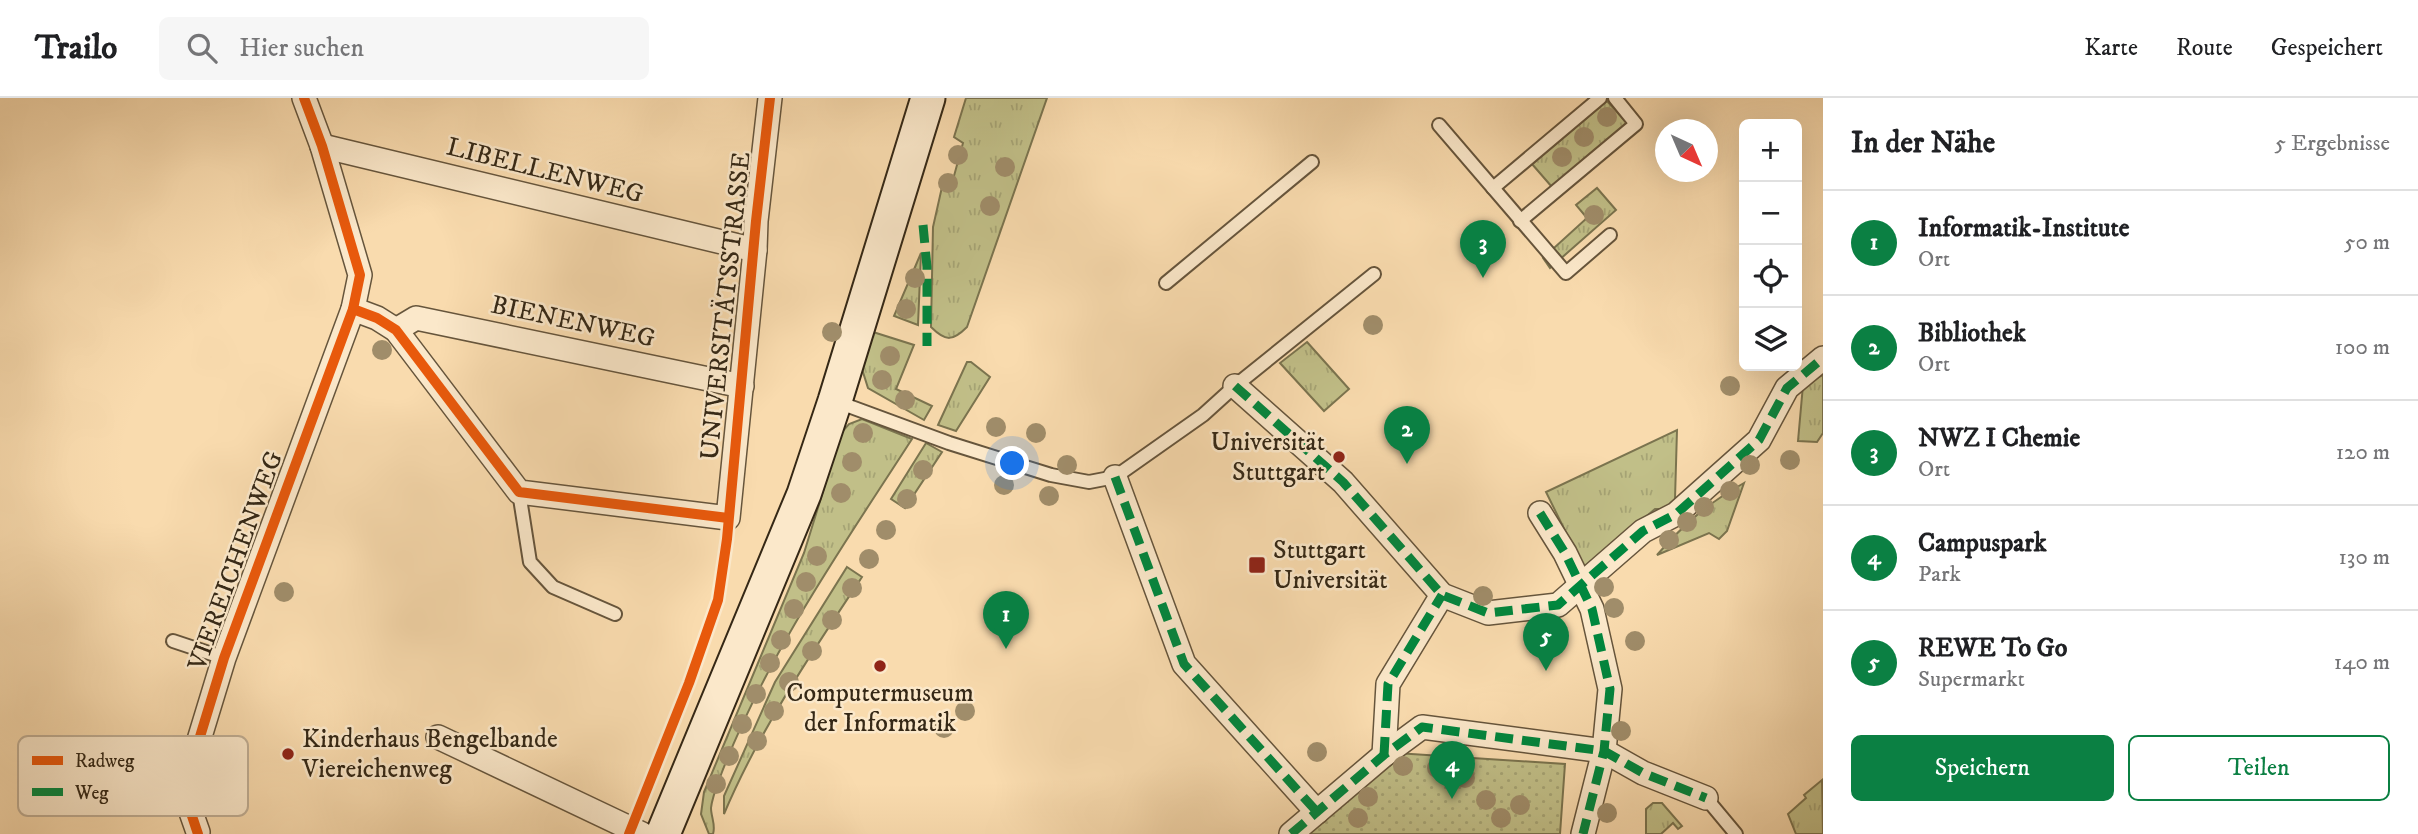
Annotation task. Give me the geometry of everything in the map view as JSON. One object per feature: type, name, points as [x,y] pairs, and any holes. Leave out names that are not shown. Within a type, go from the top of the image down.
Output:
[{"type":"street","name":"VIEREICHENWEG","points":[[200,736],[224,657],[353,309],[359,275],[304,98]]},
{"type":"street","name":"UNIVERSITÄTSSTRASSE","points":[[519,492],[728,518],[770,98]]},
{"type":"street","points":[[663,834],[804,494],[928,98]]},
{"type":"street","name":"LIBELLENWEG","points":[[321,146],[755,250]]},
{"type":"street","points":[[353,309],[377,318],[396,330],[519,492]]},
{"type":"street","name":"BIENENWEG","points":[[396,330],[416,318],[742,386]]},
{"type":"street","points":[[1235,386],[1343,482],[1441,595],[1488,613],[1558,605],[1643,531],[1676,514],[1759,440],[1787,388],[1823,358]]},
{"type":"street","points":[[1115,477],[1184,664],[1317,812]]},
{"type":"street","points":[[1540,513],[1592,609],[1610,689],[1604,751],[1583,834]]},
{"type":"street","points":[[1384,755],[1388,684],[1441,595]]},
{"type":"street","points":[[1292,834],[1384,755],[1422,727],[1604,751],[1643,773],[1706,799]]},
{"type":"street","points":[[438,737],[642,834]]},
{"type":"street","name":"VIEREICHENWEG","points":[[193,816],[198,832]]},
{"type":"lane","points":[[1493,188],[1600,98]]},
{"type":"lane","points":[[1520,221],[1636,124],[1615,98]]},
{"type":"lane","points":[[1439,125],[1566,273],[1610,235]]},
{"type":"lane","points":[[1166,283],[1312,162]]},
{"type":"lane","points":[[835,401],[949,443],[1051,475],[1089,482],[1115,477],[1203,415],[1374,274]]},
{"type":"lane","points":[[519,492],[530,562],[552,587],[615,614]]},
{"type":"lane","points":[[173,641],[224,657]]},
{"type":"lane","points":[[1706,799],[1736,834]]},
{"type":"green space","points":[[966,98],[1047,98],[967,327],[958,335],[949,338],[931,327],[933,227],[944,178],[954,176],[963,143],[954,137]]},
{"type":"green space","points":[[1607,101],[1627,123],[1552,187],[1532,164]]},
{"type":"green space","points":[[1597,188],[1616,210],[1550,268],[1543,258],[1587,218],[1576,205]]},
{"type":"green space","points":[[921,253],[918,325],[894,316]]},
{"type":"green space","points":[[873,332],[914,345],[896,389],[932,406],[924,420],[868,388],[862,369]]},
{"type":"green space","points":[[1307,342],[1349,389],[1324,411],[1280,363]]},
{"type":"green space","points":[[967,362],[971,362],[990,377],[956,431],[938,425]]},
{"type":"green space","points":[[1823,375],[1823,433],[1817,442],[1798,441],[1803,385]]},
{"type":"green space","points":[[862,419],[912,439],[808,601],[761,685],[715,790],[711,808],[714,831],[709,834],[701,814],[704,792],[804,553],[841,433],[849,424]]},
{"type":"green space","points":[[1677,430],[1675,499],[1667,509],[1655,509],[1584,569],[1546,492]]},
{"type":"green space","points":[[926,443],[942,452],[905,508],[891,499]]},
{"type":"green space","points":[[1744,483],[1727,531],[1719,539],[1709,533],[1657,555],[1697,515]]},
{"type":"green space","points":[[847,567],[862,577],[770,722],[724,814],[724,796],[775,682]]},
{"type":"green space","points":[[1396,753],[1565,764],[1560,834],[1301,834]]},
{"type":"green space","points":[[1822,780],[1823,834],[1796,834],[1788,814],[1806,798],[1804,795]]},
{"type":"green space","points":[[1653,803],[1662,803],[1682,826],[1678,829],[1673,823],[1661,834],[1646,834],[1646,809]]},
{"type":"marked path","points":[[923,225],[927,267],[927,346]]},
{"type":"marked path","points":[[1235,386],[1343,482],[1442,595],[1488,613],[1558,605],[1643,531],[1676,514],[1759,440],[1787,388],[1823,358]]},
{"type":"marked path","points":[[1115,477],[1184,664],[1317,812]]},
{"type":"marked path","points":[[1540,513],[1565,553],[1592,609],[1610,689],[1604,751],[1583,834]]},
{"type":"marked path","points":[[1384,755],[1388,684],[1442,595]]},
{"type":"marked path","points":[[1291,834],[1384,755],[1422,727],[1604,751],[1643,773],[1706,798]]},
{"type":"cycle path","points":[[200,736],[224,658],[353,309],[360,275],[322,146],[304,98]]},
{"type":"cycle path","points":[[629,834],[689,683],[718,600],[727,539],[770,98]]},
{"type":"cycle path","points":[[353,309],[377,318],[396,330],[519,492],[728,518]]},
{"type":"cycle path","points":[[192,816],[198,834]]},
{"type":"place","name":"NWZ I Chemie","points":[[1483,278]]},
{"type":"place","name":"Universität Stuttgart","points":[[1339,457]]},
{"type":"place","name":"Bibliothek","points":[[1407,464]]},
{"type":"place","name":"Stuttgart Universität","points":[[1257,565]]},
{"type":"place","name":"Informatik-Institute","points":[[1006,649]]},
{"type":"place","name":"Computermuseum der Informatik","points":[[880,666]]},
{"type":"place","name":"REWE To Go","points":[[1546,671]]},
{"type":"place","name":"Kinderhaus Bengelbande Viereichenweg","points":[[288,754]]},
{"type":"place","name":"Campuspark","points":[[1452,799]]}]
